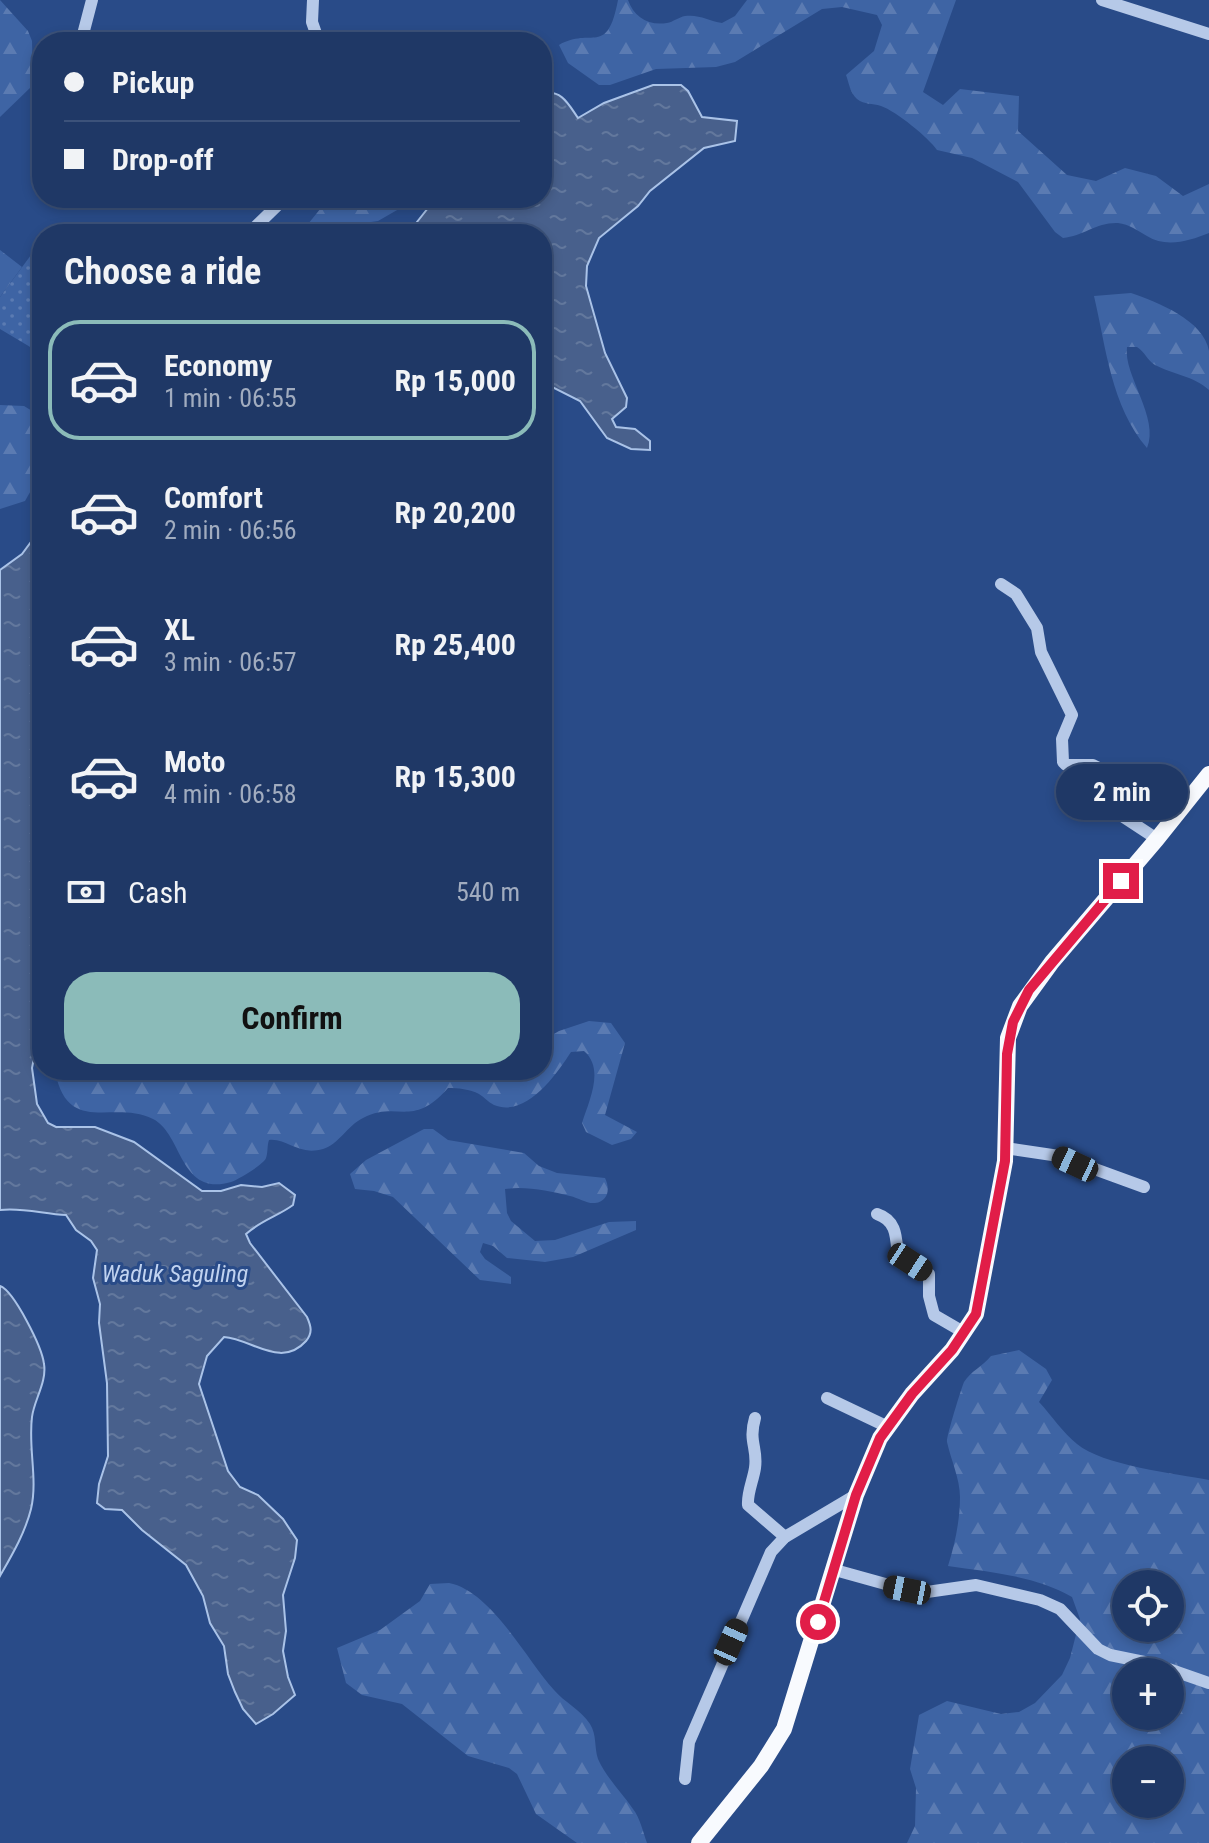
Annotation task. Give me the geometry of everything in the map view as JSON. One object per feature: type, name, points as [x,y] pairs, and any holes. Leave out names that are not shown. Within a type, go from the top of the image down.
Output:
[{"type":"main road","points":[[699,1843],[761,1766],[784,1729],[866,1466],[888,1427],[912,1394],[965,1333],[979,1305],[1002,1183],[1008,1038],[1020,1006],[1066,944],[1209,774]]},
{"type":"street","points":[[84,32],[92,0]]},
{"type":"street","points":[[313,0],[312,22],[316,32]]},
{"type":"street","points":[[1102,0],[1209,34]]},
{"type":"street","points":[[258,224],[275,208]]},
{"type":"street","points":[[1001,584],[1016,594],[1037,628],[1041,652],[1072,715],[1062,739],[1063,762],[1066,765],[1093,765],[1099,768],[1111,784],[1122,816],[1157,839]]},
{"type":"street","points":[[1005,1148],[1059,1156],[1144,1187]]},
{"type":"street","points":[[877,1214],[893,1224],[898,1258],[929,1274],[929,1296],[934,1315],[965,1333]]},
{"type":"street","points":[[827,1398],[888,1427]]},
{"type":"street","points":[[755,1418],[751,1441],[756,1463],[748,1505],[785,1537]]},
{"type":"street","points":[[685,1779],[689,1742],[771,1552],[785,1537],[856,1495]]},
{"type":"street","points":[[835,1570],[907,1590],[927,1592],[976,1585],[1040,1600],[1060,1609],[1088,1642],[1110,1655],[1154,1664],[1209,1683]]},
{"type":"green space","points":[[0,0],[28,31],[32,41],[32,86],[0,117]]},
{"type":"green space","points":[[618,0],[628,0],[643,19],[660,24],[690,16],[722,23],[735,16],[747,0],[956,0],[923,92],[943,105],[960,89],[1019,96],[1018,131],[1067,175],[1096,181],[1125,168],[1156,176],[1183,196],[1209,184],[1209,233],[1186,241],[1162,242],[1118,223],[1063,238],[1055,232],[1018,182],[972,158],[937,150],[895,113],[855,97],[846,75],[874,51],[882,25],[877,15],[842,7],[822,9],[735,62],[716,67],[656,69],[610,85],[599,85],[568,63],[559,45],[603,35],[614,18]]},
{"type":"green space","points":[[321,208],[401,208],[378,221],[308,224]]},
{"type":"green space","points":[[0,250],[22,267],[0,297]]},
{"type":"green space","points":[[32,256],[32,348],[0,329],[0,297]]},
{"type":"green space","points":[[1131,293],[1166,307],[1189,321],[1205,340],[1209,351],[1209,390],[1197,381],[1155,365],[1137,347],[1127,347],[1130,370],[1149,424],[1147,448],[1125,414],[1118,395],[1094,296]]},
{"type":"green space","points":[[0,405],[24,406],[32,411],[32,489],[25,501],[0,509]]},
{"type":"green space","points":[[589,1021],[611,1023],[625,1043],[605,1115],[637,1132],[631,1139],[612,1145],[586,1132],[582,1123],[594,1086],[594,1067],[584,1051],[571,1052],[552,1078],[552,1035]]},
{"type":"green space","points":[[58,1080],[550,1080],[528,1100],[506,1107],[494,1105],[475,1092],[448,1088],[435,1100],[415,1111],[386,1111],[363,1118],[333,1143],[314,1151],[269,1140],[266,1158],[260,1164],[231,1182],[214,1184],[201,1181],[191,1173],[171,1137],[153,1119],[123,1112],[81,1110],[70,1104]]},
{"type":"green space","points":[[424,1129],[433,1129],[448,1140],[524,1153],[539,1166],[557,1173],[605,1178],[607,1194],[595,1203],[538,1190],[505,1189],[507,1213],[511,1221],[535,1241],[555,1240],[609,1222],[636,1221],[636,1230],[573,1257],[545,1262],[507,1258],[493,1246],[483,1243],[480,1252],[511,1277],[511,1284],[480,1280],[393,1197],[355,1189],[350,1174],[366,1160]]},
{"type":"green space","points":[[1019,1350],[1046,1369],[1052,1380],[1039,1402],[1067,1435],[1088,1451],[1140,1468],[1209,1480],[1209,1843],[907,1843],[915,1826],[916,1788],[910,1769],[919,1715],[947,1701],[1001,1714],[1019,1712],[1035,1703],[1062,1675],[1070,1658],[1080,1619],[1072,1597],[1058,1590],[1012,1576],[948,1566],[957,1532],[960,1497],[947,1439],[964,1382],[991,1356]]},
{"type":"green space","points":[[449,1583],[464,1589],[493,1612],[554,1690],[590,1724],[598,1759],[635,1813],[647,1843],[577,1843],[536,1814],[517,1774],[509,1768],[468,1756],[402,1704],[362,1695],[346,1683],[337,1648],[380,1630],[420,1601],[430,1584]]},
{"type":"water","points":[[653,85],[681,85],[688,91],[702,117],[737,121],[735,141],[704,148],[650,191],[638,206],[599,238],[587,266],[586,286],[605,353],[627,398],[626,407],[612,419],[616,427],[635,429],[650,441],[650,450],[631,449],[607,438],[580,401],[552,387],[552,224],[415,224],[428,208],[552,208],[552,93],[568,103],[578,118],[604,103]]},
{"type":"water","name":"Waduk Saguling","points":[[32,540],[32,1080],[37,1104],[48,1123],[56,1127],[95,1127],[134,1142],[202,1191],[279,1183],[295,1195],[293,1205],[246,1234],[307,1317],[310,1335],[296,1349],[276,1353],[224,1337],[207,1356],[199,1384],[228,1471],[240,1487],[258,1495],[283,1519],[297,1540],[295,1558],[283,1595],[286,1631],[283,1651],[295,1695],[256,1724],[243,1709],[235,1692],[228,1674],[224,1646],[210,1623],[203,1596],[186,1565],[122,1510],[105,1509],[97,1503],[108,1456],[107,1383],[99,1323],[100,1304],[93,1278],[97,1250],[76,1230],[66,1215],[0,1210],[0,570],[22,554]]},
{"type":"water","points":[[0,1286],[26,1320],[42,1356],[44,1371],[32,1417],[34,1486],[31,1509],[22,1535],[0,1576]]},
{"type":"route","points":[[818,1622],[856,1495],[880,1438],[912,1394],[972,1324],[979,1305],[1005,1161],[1007,1054],[1013,1022],[1029,990],[1121,881]]}]
